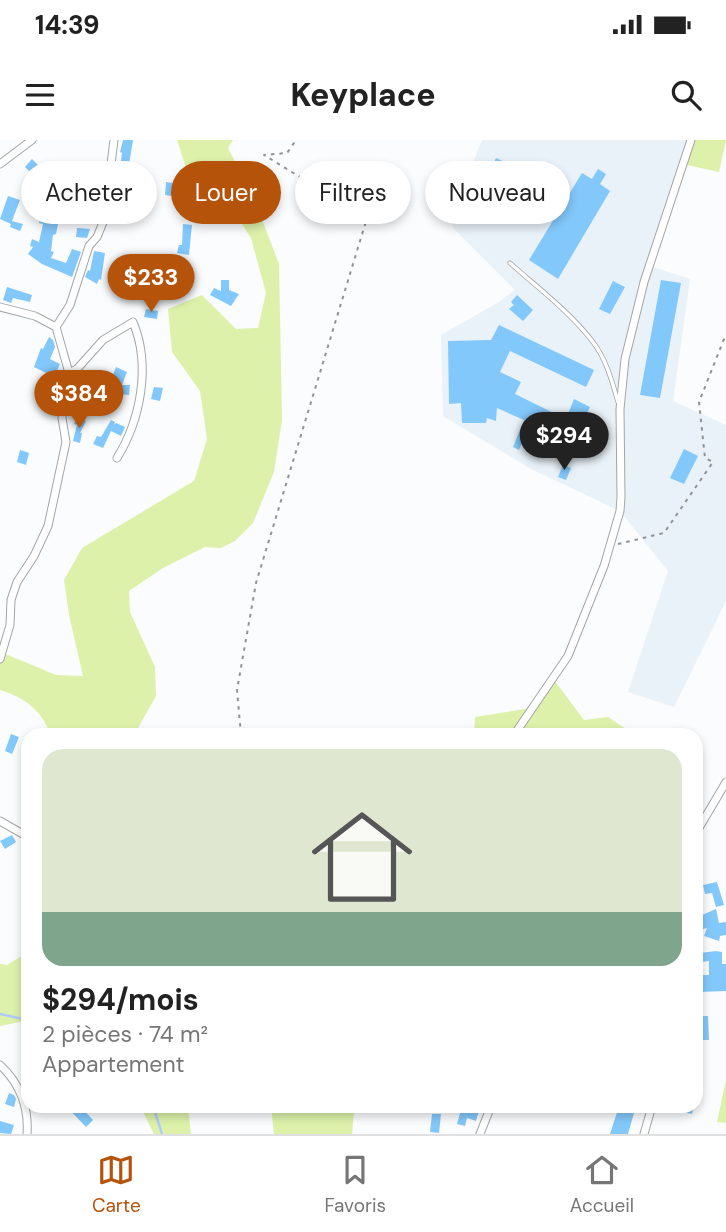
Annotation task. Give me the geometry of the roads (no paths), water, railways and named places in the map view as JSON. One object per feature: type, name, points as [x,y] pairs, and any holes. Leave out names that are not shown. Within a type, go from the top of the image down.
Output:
[{"type":"street","points":[[0,164],[32,140]]},
{"type":"street","points":[[56,327],[70,305],[89,246],[97,237],[104,220],[114,140]]},
{"type":"street","points":[[519,728],[568,656],[594,592],[620,512],[620,409],[625,359],[663,222],[691,140]]},
{"type":"street","points":[[0,307],[35,316],[56,327],[69,373],[63,395],[62,418],[66,442],[55,499],[48,526],[34,556],[17,582],[11,600],[10,625],[0,659]]},
{"type":"street","points":[[69,373],[77,369],[103,340],[133,322],[139,335],[143,365],[135,422],[117,458]]},
{"type":"street","points":[[703,821],[726,782]]},
{"type":"street","points":[[0,821],[21,834]]},
{"type":"street","points":[[0,1065],[10,1074],[21,1094]]},
{"type":"street","points":[[25,1113],[27,1134]]},
{"type":"street","points":[[480,1134],[488,1113]]},
{"type":"street","points":[[644,1134],[650,1113]]},
{"type":"lane","points":[[510,263],[593,342],[610,374],[620,409]]},
{"type":"waterway","points":[[0,1014],[21,1018]]},
{"type":"waterway","points":[[155,1113],[162,1134]]}]
